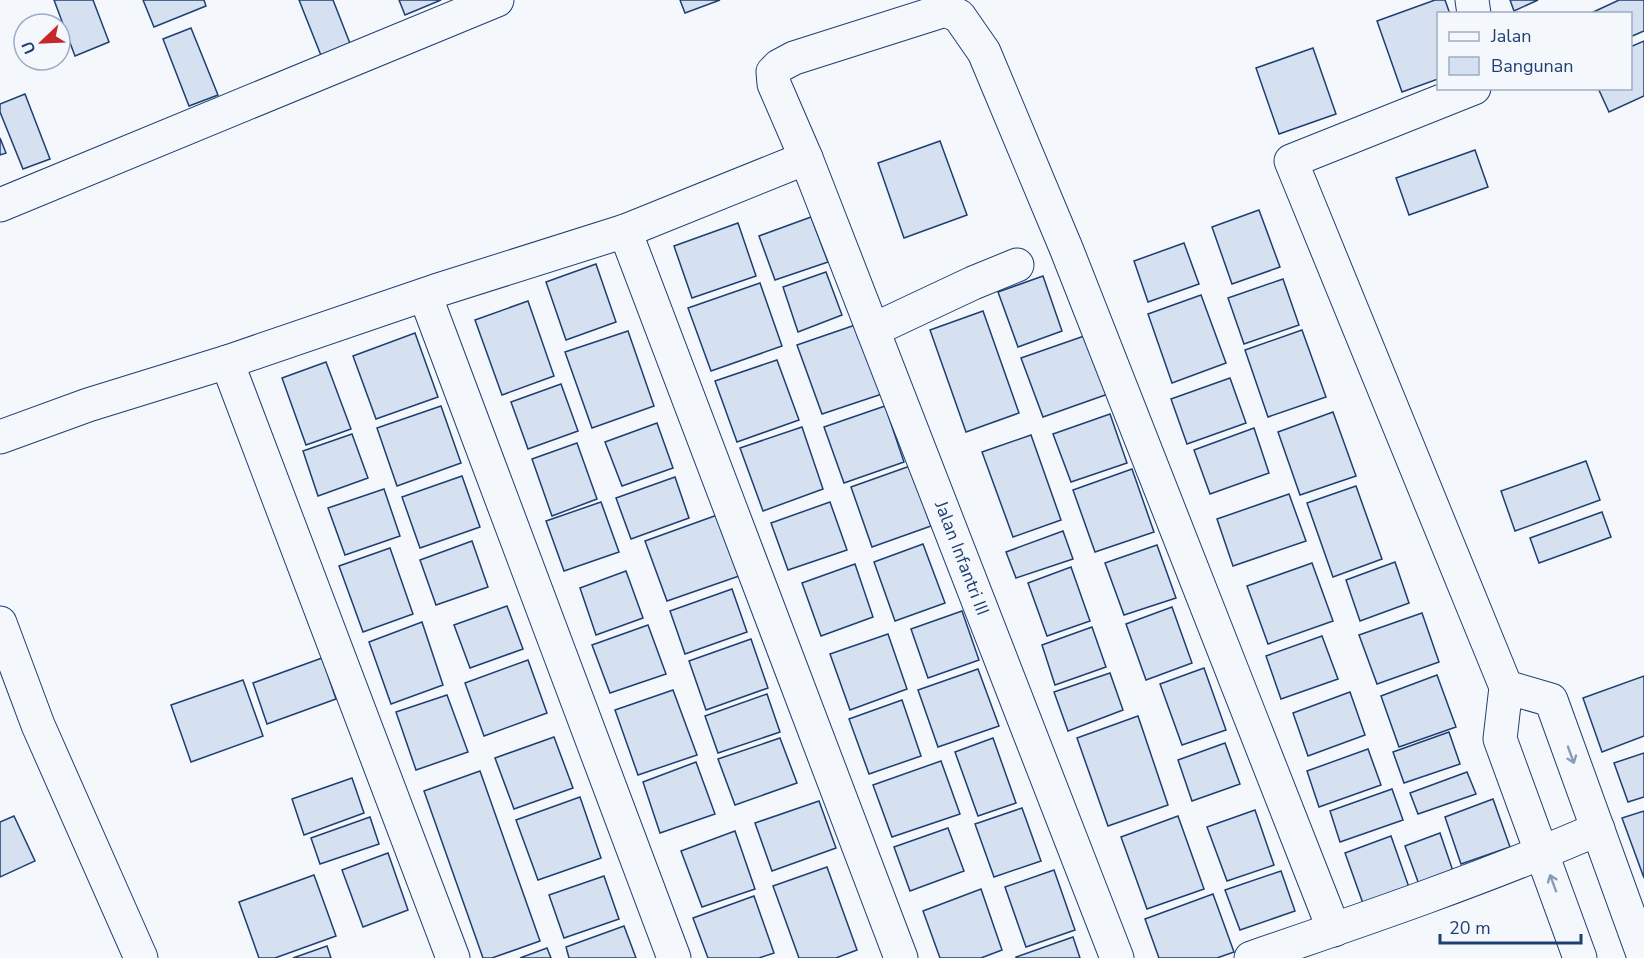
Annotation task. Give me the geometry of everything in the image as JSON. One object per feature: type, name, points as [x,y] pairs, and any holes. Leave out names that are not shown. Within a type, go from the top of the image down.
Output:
[{"type":"street","points":[[0,205],[497,0]]},
{"type":"street","name":"Jalan Infantri III","points":[[1117,958],[806,158],[774,84],[773,72],[794,58],[945,9],[959,16],[984,52],[1066,248],[1334,930]]},
{"type":"street","points":[[1469,90],[1291,161],[1506,687],[1500,739],[1580,958]]},
{"type":"street","points":[[0,437],[88,405],[625,231],[806,158]]},
{"type":"street","points":[[625,231],[901,958]]},
{"type":"street","points":[[873,330],[1017,265]]},
{"type":"street","points":[[425,295],[674,958]]},
{"type":"street","points":[[226,362],[453,958]]},
{"type":"street","points":[[0,623],[38,726],[141,958]]},
{"type":"street","points":[[1506,687],[1551,700],[1644,957]]},
{"type":"street","points":[[1251,958],[1334,930],[1542,853],[1598,829]]},
{"type":"building","points":[[54,0],[93,0],[109,42],[75,56],[72,48],[72,12],[58,12]]},
{"type":"building","points":[[143,0],[204,0],[206,6],[154,27]]},
{"type":"building","points":[[299,0],[333,0],[353,51],[324,63]]},
{"type":"building","points":[[399,0],[441,0],[405,15]]},
{"type":"building","points":[[680,0],[720,0],[685,13]]},
{"type":"building","points":[[1435,0],[1445,0],[1449,12],[1437,12],[1437,79],[1402,92],[1377,21]]},
{"type":"building","points":[[1510,0],[1538,0],[1514,11]]},
{"type":"building","points":[[1619,0],[1644,0],[1644,31],[1632,36],[1632,12],[1593,12]]},
{"type":"building","points":[[191,28],[218,95],[189,106],[163,39]]},
{"type":"building","points":[[1644,41],[1644,96],[1609,112],[1599,90],[1632,90],[1632,46]]},
{"type":"building","points":[[1313,48],[1336,114],[1279,134],[1256,68]]},
{"type":"building","points":[[25,94],[50,159],[23,169],[0,112],[0,104]]},
{"type":"building","points":[[0,138],[6,153],[0,155]]},
{"type":"building","points":[[940,141],[967,215],[904,238],[878,163]]},
{"type":"building","points":[[1475,150],[1488,187],[1409,215],[1396,178]]},
{"type":"building","points":[[1259,210],[1280,267],[1232,284],[1212,227]]},
{"type":"building","points":[[811,217],[828,262],[775,280],[759,236]]},
{"type":"building","points":[[738,223],[756,276],[692,298],[674,246]]},
{"type":"building","points":[[1184,243],[1199,284],[1148,302],[1134,261]]},
{"type":"building","points":[[596,264],[616,322],[566,340],[546,282]]},
{"type":"building","points":[[826,272],[842,315],[798,332],[783,287]]},
{"type":"building","points":[[1043,276],[1062,331],[1018,347],[998,292]]},
{"type":"building","points":[[1283,279],[1299,325],[1244,344],[1228,298]]},
{"type":"building","points":[[760,283],[782,346],[711,371],[688,308]]},
{"type":"building","points":[[1201,295],[1226,363],[1172,383],[1148,314]]},
{"type":"building","points":[[528,301],[554,376],[502,395],[475,320]]},
{"type":"building","points":[[983,311],[1019,413],[966,432],[930,330]]},
{"type":"building","points":[[861,323],[885,393],[822,414],[797,345]]},
{"type":"building","points":[[1302,330],[1326,397],[1268,417],[1245,350]]},
{"type":"building","points":[[628,331],[654,406],[592,428],[565,352]]},
{"type":"building","points":[[415,333],[438,397],[376,419],[353,356]]},
{"type":"building","points":[[1087,335],[1108,394],[1043,417],[1021,358]]},
{"type":"building","points":[[777,360],[799,420],[737,442],[715,381]]},
{"type":"building","points":[[326,362],[351,429],[306,445],[282,378]]},
{"type":"building","points":[[1230,378],[1246,423],[1187,444],[1171,399]]},
{"type":"building","points":[[561,384],[578,431],[528,449],[511,402]]},
{"type":"building","points":[[441,406],[461,463],[397,486],[377,428]]},
{"type":"building","points":[[885,406],[904,462],[844,483],[824,427]]},
{"type":"building","points":[[1333,412],[1356,476],[1300,495],[1278,432]]},
{"type":"building","points":[[1110,414],[1127,463],[1071,482],[1053,434]]},
{"type":"building","points":[[657,423],[673,468],[622,486],[605,442]]},
{"type":"building","points":[[802,427],[823,489],[763,511],[740,448]]},
{"type":"building","points":[[1254,428],[1269,473],[1210,494],[1194,450]]},
{"type":"building","points":[[352,434],[368,478],[318,496],[303,451]]},
{"type":"building","points":[[1031,435],[1061,520],[1013,537],[982,452]]},
{"type":"building","points":[[577,443],[597,499],[552,516],[532,459]]},
{"type":"building","points":[[1586,461],[1600,500],[1515,531],[1501,491]]},
{"type":"building","points":[[910,466],[931,526],[872,547],[851,487]]},
{"type":"building","points":[[1132,469],[1154,532],[1095,552],[1073,490]]},
{"type":"building","points":[[462,476],[480,527],[420,548],[402,497]]},
{"type":"building","points":[[675,477],[689,518],[631,539],[616,498]]},
{"type":"building","points":[[1356,486],[1382,559],[1333,577],[1307,503]]},
{"type":"building","points":[[384,489],[400,536],[345,555],[328,508]]},
{"type":"building","points":[[1289,494],[1306,541],[1233,566],[1217,519]]},
{"type":"building","points":[[601,502],[619,552],[564,571],[546,521]]},
{"type":"building","points":[[830,502],[847,550],[788,570],[771,523]]},
{"type":"building","points":[[1602,512],[1611,537],[1539,563],[1530,538]]},
{"type":"building","points":[[720,514],[742,575],[667,601],[645,541]]},
{"type":"building","points":[[1063,531],[1073,559],[1016,578],[1006,552]]},
{"type":"building","points":[[472,541],[488,587],[436,605],[420,560]]},
{"type":"building","points":[[923,544],[945,603],[895,621],[874,562]]},
{"type":"building","points":[[1157,545],[1176,598],[1124,615],[1105,563]]},
{"type":"building","points":[[390,548],[413,614],[363,632],[339,566]]},
{"type":"building","points":[[1395,562],[1409,603],[1360,621],[1346,580]]},
{"type":"building","points":[[1312,563],[1333,621],[1268,644],[1247,586]]},
{"type":"building","points":[[855,564],[873,617],[821,636],[802,583]]},
{"type":"building","points":[[1071,567],[1090,621],[1047,636],[1028,583]]},
{"type":"building","points":[[626,571],[643,618],[596,635],[580,588]]},
{"type":"building","points":[[732,589],[747,632],[685,654],[670,611]]},
{"type":"building","points":[[507,606],[523,649],[470,668],[454,625]]},
{"type":"building","points":[[1172,607],[1192,663],[1146,680],[1126,624]]},
{"type":"building","points":[[962,611],[979,660],[928,678],[911,629]]},
{"type":"building","points":[[1422,613],[1439,662],[1377,684],[1359,635]]},
{"type":"building","points":[[422,622],[443,685],[391,704],[369,642]]},
{"type":"building","points":[[648,625],[666,674],[610,693],[592,645]]},
{"type":"building","points":[[1092,627],[1106,667],[1055,685],[1042,645]]},
{"type":"building","points":[[888,634],[907,689],[850,710],[830,654]]},
{"type":"building","points":[[1322,636],[1338,679],[1281,699],[1266,656]]},
{"type":"building","points":[[751,639],[768,688],[706,710],[689,661]]},
{"type":"building","points":[[322,658],[336,699],[267,724],[253,683]]},
{"type":"building","points":[[528,660],[547,713],[484,736],[465,683]]},
{"type":"building","points":[[1204,668],[1226,730],[1182,745],[1160,684]]},
{"type":"building","points":[[978,669],[999,726],[938,747],[918,690]]},
{"type":"building","points":[[1110,673],[1123,710],[1068,731],[1054,692]]},
{"type":"building","points":[[1437,675],[1456,727],[1399,747],[1381,696]]},
{"type":"building","points":[[1644,676],[1644,736],[1602,752],[1583,698]]},
{"type":"building","points":[[243,680],[263,736],[191,762],[171,705]]},
{"type":"building","points":[[673,690],[697,755],[638,775],[615,710]]},
{"type":"building","points":[[1350,692],[1365,735],[1308,756],[1293,713]]},
{"type":"building","points":[[767,694],[780,732],[718,753],[705,716]]},
{"type":"building","points":[[447,695],[468,752],[416,770],[396,712]]},
{"type":"building","points":[[902,700],[921,756],[869,774],[849,719]]},
{"type":"building","points":[[1138,716],[1168,805],[1108,826],[1077,738]]},
{"type":"building","points":[[1449,732],[1460,764],[1404,783],[1393,752]]},
{"type":"building","points":[[554,737],[573,788],[514,809],[495,758]]},
{"type":"building","points":[[780,738],[797,783],[735,805],[718,759]]},
{"type":"building","points":[[993,738],[1016,803],[978,816],[955,752]]},
{"type":"building","points":[[1225,743],[1240,784],[1192,801],[1178,760]]},
{"type":"building","points":[[1368,749],[1381,785],[1319,807],[1307,771]]},
{"type":"building","points":[[1644,753],[1644,797],[1628,802],[1614,763]]},
{"type":"building","points":[[941,761],[960,814],[892,837],[873,785]]},
{"type":"building","points":[[696,762],[715,814],[660,833],[643,782]]},
{"type":"building","points":[[480,771],[540,941],[492,958],[483,958],[424,791]]},
{"type":"building","points":[[1467,772],[1476,794],[1418,814],[1410,793]]},
{"type":"building","points":[[352,778],[364,813],[304,835],[292,799]]},
{"type":"building","points":[[1392,789],[1403,820],[1340,842],[1330,811]]},
{"type":"building","points":[[580,797],[601,858],[538,880],[516,820]]},
{"type":"building","points":[[1493,799],[1510,847],[1461,864],[1445,817]]},
{"type":"building","points":[[819,801],[836,848],[772,871],[755,823]]},
{"type":"building","points":[[1022,808],[1041,861],[994,877],[975,824]]},
{"type":"building","points":[[1255,810],[1274,865],[1227,881],[1207,827]]},
{"type":"building","points":[[1644,811],[1644,878],[1622,818]]},
{"type":"building","points":[[14,816],[35,861],[0,877],[0,822]]},
{"type":"building","points":[[1178,816],[1204,889],[1147,909],[1121,837]]},
{"type":"building","points":[[370,817],[379,844],[320,864],[311,838]]},
{"type":"building","points":[[948,828],[964,871],[910,891],[894,847]]},
{"type":"building","points":[[735,831],[755,889],[702,907],[681,851]]},
{"type":"building","points":[[1440,833],[1455,877],[1421,890],[1405,846]]},
{"type":"building","points":[[1391,836],[1411,893],[1365,909],[1345,853]]},
{"type":"building","points":[[388,853],[408,910],[363,927],[342,870]]},
{"type":"building","points":[[827,867],[857,950],[836,958],[799,958],[773,886]]},
{"type":"building","points":[[1054,870],[1075,930],[1026,947],[1005,887]]},
{"type":"building","points":[[1281,871],[1295,911],[1240,930],[1225,890]]},
{"type":"building","points":[[314,875],[336,936],[275,958],[259,958],[239,902]]},
{"type":"building","points":[[604,876],[619,919],[564,938],[549,895]]},
{"type":"building","points":[[981,889],[1002,950],[981,958],[940,958],[923,911]]},
{"type":"building","points":[[1213,894],[1234,952],[1217,958],[1159,958],[1145,919]]},
{"type":"building","points":[[754,896],[774,953],[759,958],[708,958],[693,918]]},
{"type":"building","points":[[624,926],[636,958],[569,958],[566,947]]},
{"type":"building","points":[[1073,937],[1080,958],[1016,958],[1016,957]]},
{"type":"building","points":[[327,946],[331,958],[293,958]]},
{"type":"building","points":[[547,948],[551,958],[520,958]]}]
